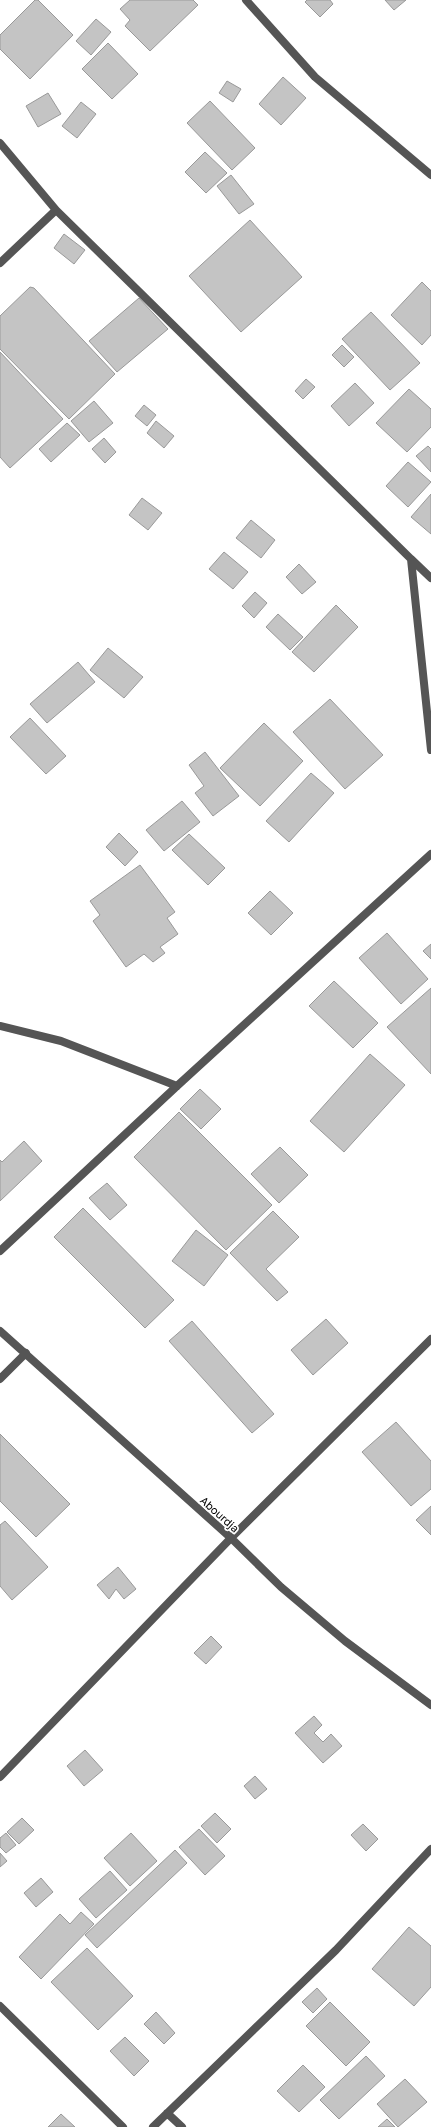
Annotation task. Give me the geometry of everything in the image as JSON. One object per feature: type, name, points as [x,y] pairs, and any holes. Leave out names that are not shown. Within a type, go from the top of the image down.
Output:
[{"type":"street","points":[[246,0],[315,77],[431,175]]},
{"type":"street","points":[[0,143],[56,210],[431,578]]},
{"type":"street","points":[[0,263],[56,210]]},
{"type":"street","points":[[410,559],[431,750]]},
{"type":"street","points":[[0,1251],[177,1086],[431,854]]},
{"type":"street","points":[[0,1026],[61,1041],[177,1086]]},
{"type":"street","name":"Abourdja","points":[[0,1331],[231,1538],[281,1587],[345,1641],[431,1705]]},
{"type":"street","points":[[0,1777],[231,1538],[431,1339]]},
{"type":"street","points":[[0,1379],[26,1353]]},
{"type":"street","points":[[153,2127],[336,1950],[431,1849]]},
{"type":"street","points":[[0,2006],[123,2127]]},
{"type":"street","points":[[167,2113],[182,2127]]},
{"type":"building","points":[[35,0],[38,0],[73,35],[30,79],[0,49],[0,35]]},
{"type":"building","points":[[130,0],[193,0],[198,5],[150,51],[125,26],[130,20],[120,9]]},
{"type":"building","points":[[307,0],[330,0],[333,4],[320,17],[305,2]]},
{"type":"building","points":[[385,0],[406,0],[394,10]]},
{"type":"building","points":[[96,19],[111,32],[91,55],[76,41]]},
{"type":"building","points":[[108,43],[138,74],[112,99],[82,69]]},
{"type":"building","points":[[283,77],[306,98],[281,125],[259,104]]},
{"type":"building","points":[[227,81],[241,89],[233,102],[219,93]]},
{"type":"building","points":[[48,93],[61,114],[38,127],[26,106]]},
{"type":"building","points":[[210,101],[255,148],[232,170],[187,123]]},
{"type":"building","points":[[81,102],[96,114],[77,138],[62,126]]},
{"type":"building","points":[[205,152],[227,173],[206,193],[185,172]]},
{"type":"building","points":[[231,175],[254,204],[239,214],[217,186]]},
{"type":"building","points":[[250,220],[302,277],[241,332],[189,276]]},
{"type":"building","points":[[64,234],[85,250],[74,264],[54,248]]},
{"type":"building","points":[[422,282],[431,291],[431,335],[422,345],[391,315]]},
{"type":"building","points":[[30,287],[34,288],[115,374],[69,419],[0,349],[0,316]]},
{"type":"building","points":[[139,298],[168,329],[117,372],[89,341]]},
{"type":"building","points":[[371,312],[420,363],[390,390],[342,339]]},
{"type":"building","points":[[342,345],[354,357],[344,367],[332,355]]},
{"type":"building","points":[[0,352],[63,419],[10,468],[0,457]]},
{"type":"building","points":[[306,379],[315,387],[303,399],[295,391]]},
{"type":"building","points":[[355,383],[374,403],[349,426],[331,406]]},
{"type":"building","points":[[409,389],[431,409],[431,427],[407,452],[376,423]]},
{"type":"building","points":[[94,401],[113,423],[89,442],[71,421]]},
{"type":"building","points":[[144,405],[156,415],[147,426],[135,416]]},
{"type":"building","points":[[156,421],[174,436],[164,448],[147,433]]},
{"type":"building","points":[[67,423],[80,435],[51,462],[39,449]]},
{"type":"building","points":[[104,438],[116,452],[105,463],[92,449]]},
{"type":"building","points":[[428,446],[431,449],[431,472],[416,456]]},
{"type":"building","points":[[408,462],[431,482],[408,507],[386,486]]},
{"type":"building","points":[[431,494],[431,534],[411,517]]},
{"type":"building","points":[[142,498],[162,513],[148,530],[129,515]]},
{"type":"building","points":[[251,520],[275,540],[261,558],[236,538]]},
{"type":"building","points":[[224,552],[248,572],[233,589],[209,569]]},
{"type":"building","points":[[299,564],[316,582],[302,594],[286,577]]},
{"type":"building","points":[[255,592],[267,603],[254,618],[242,606]]},
{"type":"building","points":[[336,605],[358,627],[314,672],[292,652]]},
{"type":"building","points":[[278,614],[303,637],[290,650],[266,627]]},
{"type":"building","points":[[108,648],[143,677],[124,698],[90,670]]},
{"type":"building","points":[[78,662],[95,682],[47,723],[30,704]]},
{"type":"building","points":[[330,699],[383,755],[345,789],[293,732]]},
{"type":"building","points":[[30,718],[66,756],[46,774],[10,737]]},
{"type":"building","points":[[264,723],[303,761],[260,806],[220,768]]},
{"type":"building","points":[[205,752],[239,796],[213,816],[195,793],[204,786],[189,765]]},
{"type":"building","points":[[311,773],[334,793],[289,842],[266,821]]},
{"type":"building","points":[[182,801],[200,822],[164,851],[146,830]]},
{"type":"building","points":[[119,833],[138,852],[125,866],[106,847]]},
{"type":"building","points":[[189,834],[225,868],[208,885],[172,850]]},
{"type":"building","points":[[140,865],[175,912],[167,918],[178,934],[160,947],[165,953],[153,962],[144,954],[126,967],[93,921],[100,915],[90,901]]},
{"type":"building","points":[[270,891],[293,913],[271,935],[248,913]]},
{"type":"building","points":[[387,933],[428,979],[401,1004],[359,958]]},
{"type":"building","points":[[431,944],[431,959],[423,951]]},
{"type":"building","points":[[334,981],[378,1023],[353,1048],[309,1006]]},
{"type":"building","points":[[431,988],[431,1074],[387,1027]]},
{"type":"building","points":[[370,1054],[405,1085],[344,1152],[310,1121]]},
{"type":"building","points":[[200,1089],[221,1109],[201,1129],[180,1109]]},
{"type":"building","points":[[179,1112],[272,1205],[226,1250],[134,1157]]},
{"type":"building","points":[[24,1141],[42,1161],[0,1201],[0,1160],[2,1162]]},
{"type":"building","points":[[280,1147],[308,1175],[279,1203],[251,1174]]},
{"type":"building","points":[[107,1183],[127,1205],[110,1220],[89,1198]]},
{"type":"building","points":[[83,1208],[174,1300],[145,1328],[54,1237]]},
{"type":"building","points":[[273,1211],[299,1237],[266,1269],[288,1292],[277,1301],[230,1253]]},
{"type":"building","points":[[196,1230],[228,1255],[204,1286],[172,1261]]},
{"type":"building","points":[[326,1319],[348,1343],[313,1375],[291,1350]]},
{"type":"building","points":[[192,1321],[274,1414],[252,1433],[169,1341]]},
{"type":"building","points":[[396,1422],[431,1461],[431,1489],[411,1506],[362,1452]]},
{"type":"building","points":[[0,1434],[70,1504],[36,1537],[0,1501]]},
{"type":"building","points":[[431,1506],[431,1535],[416,1520]]},
{"type":"building","points":[[5,1521],[48,1567],[12,1600],[0,1586],[0,1525]]},
{"type":"building","points":[[118,1567],[136,1589],[124,1599],[116,1589],[109,1599],[97,1585]]},
{"type":"building","points":[[211,1636],[222,1647],[206,1664],[194,1653]]},
{"type":"building","points":[[314,1716],[322,1725],[314,1733],[323,1742],[331,1734],[342,1746],[323,1763],[295,1733]]},
{"type":"building","points":[[85,1750],[103,1770],[84,1786],[67,1766]]},
{"type":"building","points":[[255,1776],[267,1789],[255,1799],[244,1786]]},
{"type":"building","points":[[215,1813],[231,1829],[217,1843],[201,1826]]},
{"type":"building","points":[[22,1818],[34,1830],[19,1844],[7,1832]]},
{"type":"building","points":[[363,1824],[378,1839],[366,1851],[351,1835]]},
{"type":"building","points":[[199,1829],[225,1856],[205,1875],[179,1847]]},
{"type":"building","points":[[6,1833],[16,1845],[6,1853],[0,1847],[0,1838]]},
{"type":"building","points":[[131,1833],[157,1861],[130,1886],[104,1858]]},
{"type":"building","points":[[175,1850],[187,1863],[97,1948],[85,1935]]},
{"type":"building","points":[[0,1853],[7,1861],[0,1867]]},
{"type":"building","points":[[110,1871],[127,1890],[96,1918],[79,1899]]},
{"type":"building","points":[[41,1878],[53,1892],[36,1907],[24,1893]]},
{"type":"building","points":[[81,1912],[94,1924],[41,1979],[19,1957],[60,1914],[70,1924]]},
{"type":"building","points":[[409,1927],[431,1946],[431,1987],[414,2006],[372,1969]]},
{"type":"building","points":[[87,1948],[133,1996],[98,2030],[51,1982]]},
{"type":"building","points":[[317,1988],[327,1999],[313,2013],[302,2002]]},
{"type":"building","points":[[330,2002],[370,2042],[346,2066],[306,2026]]},
{"type":"building","points":[[156,2012],[175,2033],[164,2044],[144,2024]]},
{"type":"building","points":[[125,2037],[149,2061],[134,2076],[110,2051]]},
{"type":"building","points":[[366,2056],[385,2076],[339,2119],[320,2100]]},
{"type":"building","points":[[303,2065],[325,2087],[299,2112],[277,2091]]},
{"type":"building","points":[[405,2079],[427,2102],[398,2127],[377,2104]]},
{"type":"building","points":[[61,2114],[75,2127],[48,2127]]},
{"type":"building","points":[[387,2119],[395,2127],[378,2127]]}]
